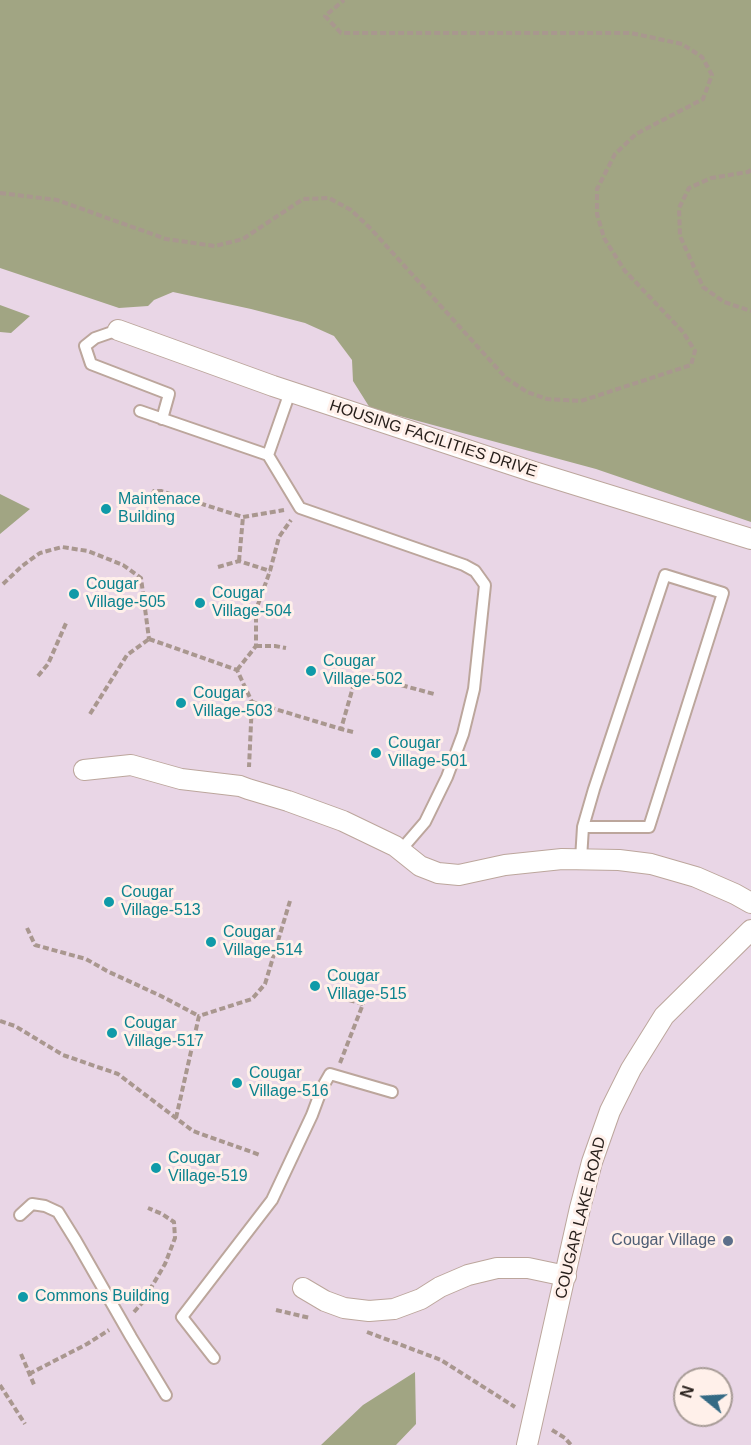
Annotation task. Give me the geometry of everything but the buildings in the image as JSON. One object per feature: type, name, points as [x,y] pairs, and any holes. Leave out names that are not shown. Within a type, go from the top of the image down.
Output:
[{"type":"street","name":"HOUSING FACILITIES DRIVE","points":[[118,330],[290,392],[534,472],[751,539]]},
{"type":"street","points":[[84,770],[131,765],[181,779],[240,786],[343,821],[395,846],[420,866],[438,873],[459,875],[505,865],[562,859],[619,860],[651,864],[696,877],[751,903]]},
{"type":"street","name":"COUGAR LAKE ROAD","points":[[527,1445],[580,1208],[592,1162],[610,1111],[631,1069],[664,1016],[751,930]]},
{"type":"street","points":[[303,1288],[325,1301],[344,1308],[369,1311],[394,1309],[421,1299],[440,1287],[468,1275],[497,1268],[528,1268],[566,1276]]},
{"type":"lane","points":[[118,330],[95,338],[85,346],[91,364],[169,394],[162,419]]},
{"type":"lane","points":[[268,455],[290,392]]},
{"type":"lane","points":[[140,411],[268,455],[300,508],[464,565],[475,571],[485,585],[474,689],[463,734],[447,777],[425,822],[400,850]]},
{"type":"lane","points":[[581,859],[583,827],[594,789],[665,574],[723,593],[649,827],[583,827]]},
{"type":"lane","points":[[214,1358],[182,1317],[272,1200],[330,1074],[392,1092]]},
{"type":"lane","points":[[20,1215],[32,1204],[45,1206],[58,1212],[166,1395]]},
{"type":"path","points":[[0,193],[57,200],[166,239],[215,246],[243,239],[303,199],[329,198],[351,210],[371,229],[506,378],[527,392],[547,399],[581,401],[691,365],[695,351],[683,332],[625,271],[604,238],[597,213],[597,189],[615,154],[636,134],[703,99],[712,75],[702,57],[682,44],[631,33],[341,33],[325,16],[344,0]]},
{"type":"path","points":[[751,170],[711,178],[689,188],[678,208],[680,236],[703,287],[724,303],[751,311]]},
{"type":"path","points":[[148,505],[154,491],[161,491],[243,517],[300,508]]},
{"type":"path","points":[[237,670],[256,646],[256,610],[279,537],[300,508]]},
{"type":"path","points":[[239,561],[243,517]]},
{"type":"path","points":[[3,584],[39,553],[62,547],[88,551],[123,565],[141,578],[149,639]]},
{"type":"path","points":[[218,567],[239,561],[270,571]]},
{"type":"path","points":[[38,676],[48,664],[67,621]]},
{"type":"path","points":[[149,639],[237,670],[252,702],[248,789]]},
{"type":"path","points":[[90,714],[127,655],[149,639]]},
{"type":"path","points":[[256,646],[286,648]]},
{"type":"path","points":[[341,729],[357,673],[434,694]]},
{"type":"path","points":[[252,702],[353,732]]},
{"type":"path","points":[[27,928],[35,945],[86,958],[107,971],[199,1016],[252,999],[265,984],[290,901]]},
{"type":"path","points":[[340,1064],[363,1004],[349,1000]]},
{"type":"path","points":[[176,1118],[199,1016]]},
{"type":"path","points":[[0,1021],[15,1026],[63,1055],[118,1074],[193,1131],[260,1155]]},
{"type":"path","points":[[276,1310],[319,1320]]},
{"type":"path","points":[[361,1330],[441,1360],[565,1438],[571,1445]]},
{"type":"path","points":[[21,1354],[35,1387]]},
{"type":"path","points":[[0,1385],[25,1424]]},
{"type":"shaded area","points":[[0,0],[751,0],[751,1445],[0,1445]]},
{"type":"green space","points":[[0,0],[751,0],[751,522],[596,469],[370,408],[353,381],[352,360],[334,336],[305,323],[173,292],[154,300],[148,306],[119,308],[0,268]]},
{"type":"green space","points":[[0,305],[30,316],[11,333],[0,332]]},
{"type":"green space","points":[[0,494],[30,509],[0,534]]},
{"type":"green space","points":[[415,1372],[416,1424],[396,1445],[321,1445],[363,1405]]},
{"type":"place","name":"Maintenace Building","points":[[106,509]]},
{"type":"place","name":"Cougar Village-505","points":[[74,594]]},
{"type":"place","name":"Cougar Village-504","points":[[200,603]]},
{"type":"place","name":"Cougar Village-502","points":[[311,671]]},
{"type":"place","name":"Cougar Village-503","points":[[181,703]]},
{"type":"place","name":"Cougar Village-501","points":[[376,753]]},
{"type":"place","name":"Cougar Village-513","points":[[109,902]]},
{"type":"place","name":"Cougar Village-514","points":[[211,942]]},
{"type":"place","name":"Cougar Village-515","points":[[315,986]]},
{"type":"place","name":"Cougar Village-517","points":[[112,1033]]},
{"type":"place","name":"Cougar Village-516","points":[[237,1083]]},
{"type":"place","name":"Cougar Village-519","points":[[156,1168]]},
{"type":"place","name":"Cougar Village","points":[[728,1241]]},
{"type":"place","name":"Commons Building","points":[[23,1297]]}]
